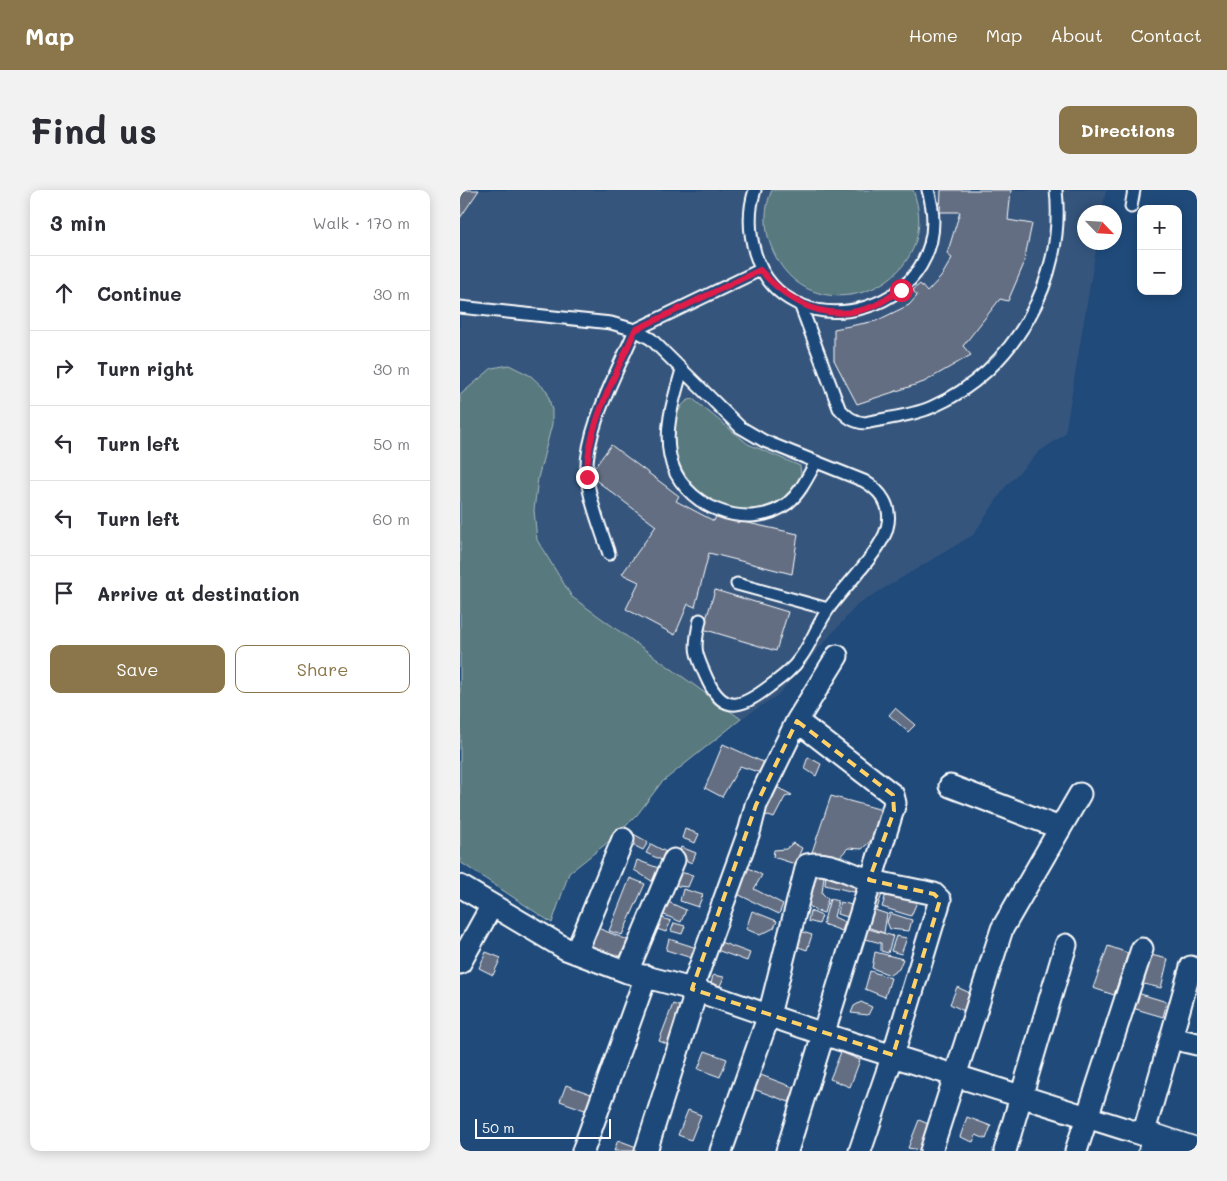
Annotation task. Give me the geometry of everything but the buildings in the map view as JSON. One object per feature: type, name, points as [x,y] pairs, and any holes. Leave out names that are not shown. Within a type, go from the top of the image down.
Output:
[{"type":"street","points":[[646,1151],[693,1002],[692,989],[750,829],[756,805],[797,720],[837,656]]},
{"type":"street","points":[[787,1151],[869,880],[894,811],[893,795],[797,720]]},
{"type":"street","points":[[950,786],[1060,828]]},
{"type":"street","points":[[931,1151],[1002,929],[1080,794]]},
{"type":"street","points":[[576,953],[623,839]]},
{"type":"street","points":[[583,1151],[636,974],[674,860]]},
{"type":"street","points":[[721,1151],[769,1015],[807,865],[817,863],[831,865],[869,880],[934,894],[940,900],[893,1055],[860,1151]]},
{"type":"street","points":[[460,886],[552,942],[576,953],[636,974],[692,989],[823,1034],[1087,1117],[1151,1142],[1193,1151]]},
{"type":"street","points":[[460,963],[492,905]]},
{"type":"street","points":[[1005,1151],[1023,1096],[1066,945]]},
{"type":"street","points":[[1076,1151],[1142,949]]},
{"type":"street","points":[[1151,1142],[1171,1038],[1191,967]]},
{"type":"street","points":[[1171,1038],[1197,1044]]},
{"type":"lane","points":[[755,190],[749,207],[751,239],[760,270],[777,289],[800,304],[821,311],[848,311],[873,306],[901,290],[911,280],[925,261],[932,236],[933,207],[928,190]]},
{"type":"lane","points":[[800,304],[839,408],[846,416],[856,422],[865,423],[930,409],[980,379],[1007,350],[1029,320],[1049,269],[1056,241],[1058,211],[1056,190]]},
{"type":"lane","points":[[1131,207],[1134,190]]},
{"type":"lane","points":[[609,554],[590,494],[587,458],[590,438],[635,330],[760,270]]},
{"type":"lane","points":[[460,307],[611,323],[635,330],[651,339],[740,427],[764,441],[864,481],[876,488],[884,499],[888,515],[887,528],[881,542],[828,609],[810,644],[789,672],[752,700],[742,704],[723,702],[714,695],[694,649],[700,620]]},
{"type":"lane","points":[[682,370],[670,416],[668,439],[670,458],[688,490],[701,502],[720,511],[744,517],[762,515],[788,502],[799,492],[816,462]]},
{"type":"lane","points":[[737,584],[828,609]]},
{"type":"highlighted area","points":[[797,721],[893,795],[894,811],[869,880],[934,894],[940,900],[893,1055],[692,989],[756,805]]},
{"type":"shaded area","points":[[460,190],[1106,190],[1103,205],[1077,205],[1077,250],[1096,250],[1065,434],[1039,452],[1006,486],[973,535],[858,604],[778,695],[741,719],[661,783],[617,835],[569,873],[552,923],[460,862]]},
{"type":"green space","points":[[772,190],[913,190],[919,224],[911,253],[893,275],[869,290],[841,296],[813,291],[789,275],[771,246],[766,218],[767,203]]},
{"type":"green space","points":[[509,365],[531,376],[547,391],[552,410],[552,424],[538,478],[534,510],[537,540],[572,597],[741,719],[661,783],[637,815],[617,835],[569,873],[552,923],[460,862],[460,395],[492,368]]},
{"type":"green space","points":[[693,399],[748,444],[800,466],[801,475],[790,492],[771,504],[753,509],[736,509],[719,504],[703,494],[690,482],[681,466],[675,448],[674,426],[675,418],[681,406]]},
{"type":"route","points":[[587,477],[590,438],[635,330],[760,270],[777,289],[800,304],[821,311],[848,311],[873,306],[901,290]]}]
